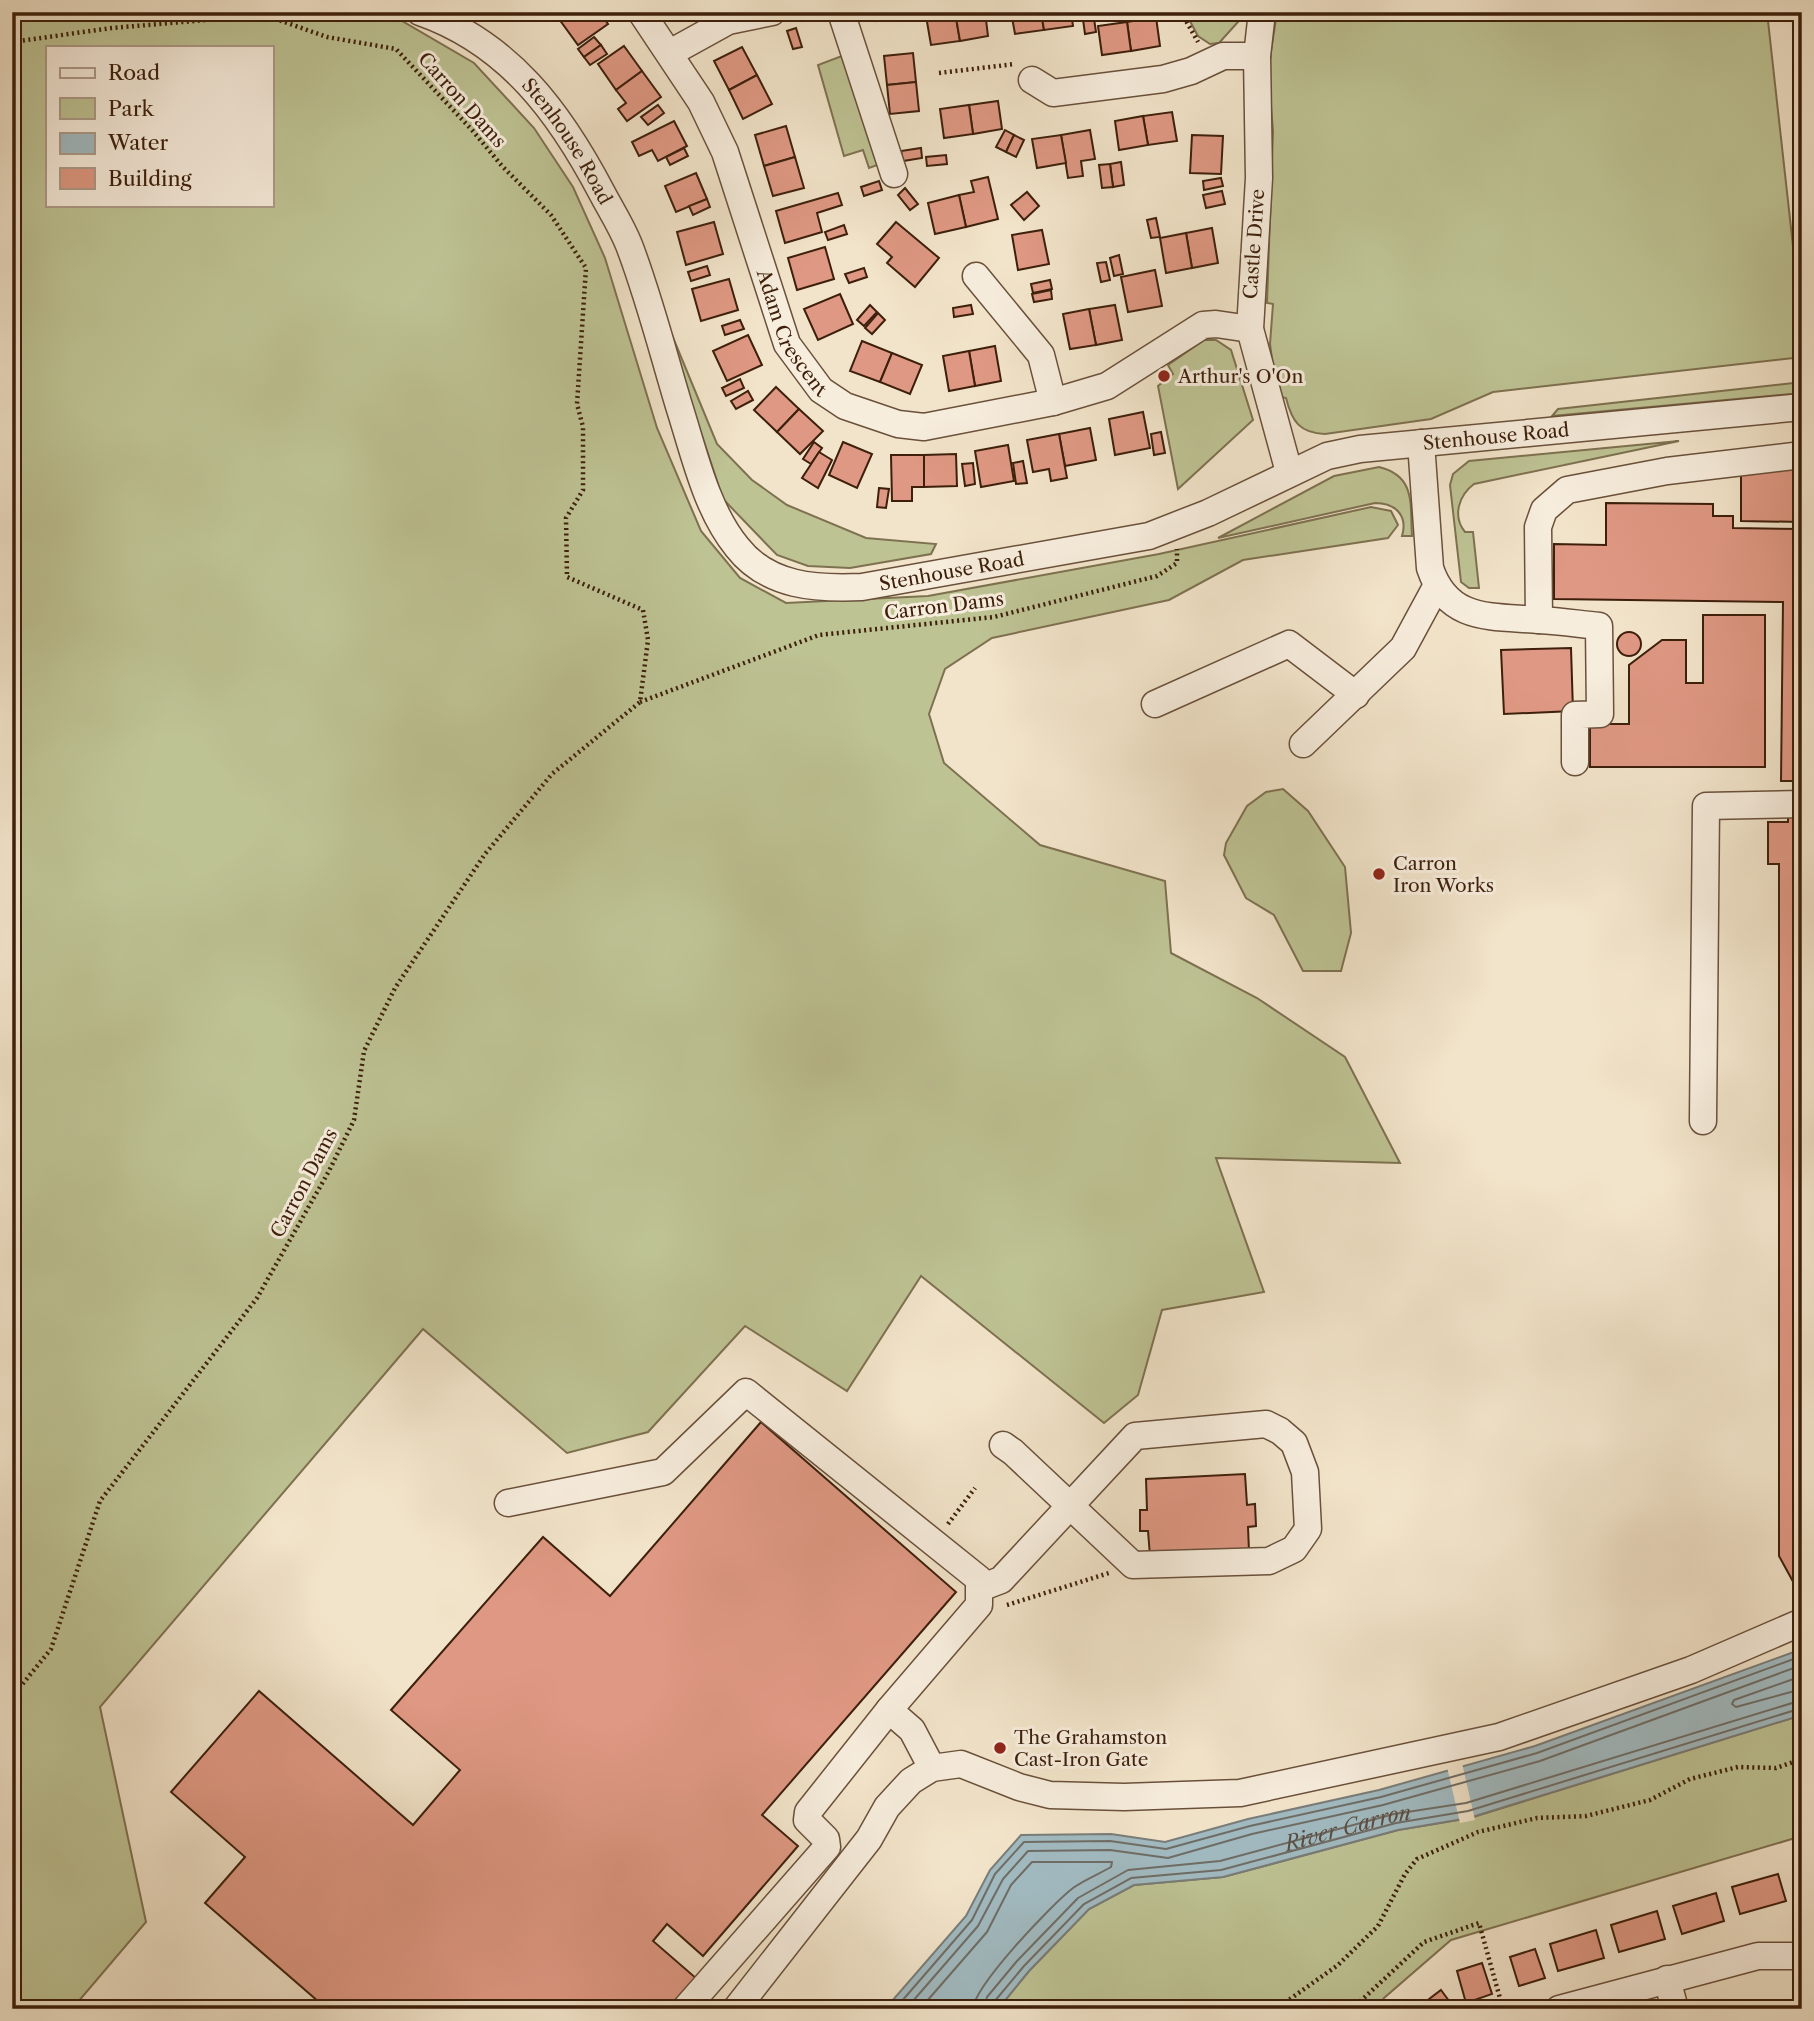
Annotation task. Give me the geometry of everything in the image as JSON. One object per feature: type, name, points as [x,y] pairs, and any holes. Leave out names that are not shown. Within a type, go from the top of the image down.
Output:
[{"type":"street","name":"Stenhouse Road","points":[[420,12],[474,36],[500,55],[574,139],[629,243],[689,437],[718,519],[738,550],[786,582],[820,589],[862,587],[1149,536],[1208,513],[1327,456],[1421,443],[1802,407]]},
{"type":"street","name":"Adam Crescent","points":[[640,12],[670,52],[701,102],[725,152],[787,344],[821,390],[845,406],[868,416],[923,427],[1053,402],[1107,386],[1203,326],[1216,324],[1250,329]]},
{"type":"street","points":[[670,52],[728,21],[772,12]]},
{"type":"street","points":[[841,12],[894,174]]},
{"type":"street","name":"Castle Drive","points":[[1262,12],[1257,56],[1259,178],[1250,329],[1289,472]]},
{"type":"street","points":[[1032,80],[1053,93],[1163,79],[1230,55],[1257,56]]},
{"type":"street","points":[[976,276],[1041,355],[1053,402]]},
{"type":"street","points":[[1421,443],[1430,568],[1436,587],[1448,600],[1471,612],[1490,617],[1599,626],[1600,714],[1575,715],[1575,762]]},
{"type":"street","points":[[1539,620],[1538,527],[1544,510],[1567,490],[1667,471],[1802,455]]},
{"type":"street","points":[[1303,744],[1404,648],[1436,587]]},
{"type":"street","points":[[1155,704],[1289,644],[1356,695]]},
{"type":"street","points":[[1703,1121],[1706,806],[1802,803]]},
{"type":"street","points":[[508,1503],[663,1472],[746,1392],[979,1579],[979,1597]]},
{"type":"street","points":[[685,2009],[827,1847],[826,1839],[807,1820],[808,1812],[979,1597],[1001,1580],[1071,1506],[1135,1436],[1266,1424],[1280,1431],[1294,1443],[1304,1472],[1308,1529],[1294,1549],[1269,1561],[1133,1565],[1071,1506],[1003,1445]]},
{"type":"street","points":[[736,2009],[869,1839],[887,1807],[911,1781],[932,1769],[961,1764],[1019,1787],[1050,1795],[1124,1797],[1240,1793],[1499,1737],[1691,1670],[1802,1622]]},
{"type":"street","points":[[889,1710],[912,1730],[932,1769]]},
{"type":"street","points":[[1559,2009],[1758,1956],[1802,1956]]},
{"type":"street","points":[[1667,1979],[1675,2009]]},
{"type":"path","points":[[1181,12],[1209,62]]},
{"type":"path","name":"Carron Dams","points":[[12,42],[111,28],[218,19],[276,19],[327,37],[396,49],[502,166],[551,215],[586,268],[577,404],[583,428],[583,490],[566,518],[567,577],[643,610],[648,640],[640,702]]},
{"type":"path","points":[[939,72],[1014,63],[1032,80]]},
{"type":"path","name":"Carron Dams","points":[[12,1697],[51,1649],[100,1501],[257,1298],[329,1171],[354,1120],[364,1051],[395,988],[485,855],[552,774],[640,702],[819,635],[994,617],[1157,576],[1177,563],[1177,543]]},
{"type":"path","points":[[933,1542],[975,1488]]},
{"type":"path","points":[[979,1597],[1011,1605],[1133,1565]]},
{"type":"path","points":[[1276,2009],[1338,1965],[1378,1926],[1405,1874],[1417,1858],[1478,1832],[1537,1818],[1586,1816],[1650,1800],[1690,1779],[1738,1767],[1776,1768],[1802,1759]]},
{"type":"path","points":[[1352,2009],[1424,1942],[1479,1923],[1503,2009]]},
{"type":"green space","points":[[367,12],[402,21],[474,63],[534,128],[573,187],[605,258],[657,428],[701,531],[740,578],[786,603],[928,596],[1159,554],[1371,507],[1391,511],[1398,525],[1388,538],[1243,560],[1169,600],[992,638],[945,669],[929,714],[944,763],[1040,845],[1165,881],[1171,953],[1257,998],[1345,1057],[1400,1163],[1216,1158],[1264,1292],[1162,1310],[1138,1395],[1104,1423],[921,1276],[847,1391],[745,1326],[648,1432],[567,1453],[423,1329],[100,1707],[146,1922],[72,2009],[12,2009],[12,13]]},
{"type":"green space","points":[[1185,12],[1247,12],[1219,43],[1210,44],[1198,36]]},
{"type":"green space","points":[[1277,12],[1767,12],[1802,327],[1802,357],[1493,392],[1431,419],[1325,434],[1309,431],[1298,425],[1286,398],[1277,396],[1270,344],[1273,304],[1267,303],[1273,131],[1268,71]]},
{"type":"green space","points":[[847,54],[883,163],[869,168],[863,150],[844,156],[818,65]]},
{"type":"green space","points":[[655,294],[717,444],[752,480],[787,505],[866,538],[936,544],[931,554],[850,568],[808,566],[777,555],[723,499]]},
{"type":"green space","points":[[1204,340],[1216,340],[1231,350],[1253,420],[1178,489],[1158,386],[1173,374],[1168,365]]},
{"type":"green space","points":[[1802,382],[1802,393],[1552,416],[1558,409]]},
{"type":"green space","points":[[1679,441],[1474,484],[1464,494],[1458,513],[1465,532],[1473,532],[1479,588],[1469,588],[1461,582],[1450,485],[1453,474],[1469,461]]},
{"type":"green space","points":[[1379,467],[1391,471],[1405,484],[1409,493],[1412,536],[1402,536],[1403,522],[1399,512],[1389,505],[1375,503],[1218,538],[1334,476]]},
{"type":"green space","points":[[1283,789],[1308,811],[1345,867],[1351,933],[1341,971],[1303,971],[1274,915],[1246,898],[1224,855],[1226,843],[1247,806],[1266,792]]},
{"type":"green space","points":[[1802,1715],[1802,1836],[1451,1940],[1384,1998],[1376,2009],[998,2009],[1029,1971],[1089,1909],[1134,1885],[1223,1877],[1398,1830],[1470,1818]]},
{"type":"water","name":"River Carron","points":[[1802,1649],[1802,1715],[1469,1818],[1398,1830],[1223,1877],[1134,1885],[1089,1909],[1029,1971],[998,2009],[885,2009],[966,1916],[990,1870],[1021,1835],[1111,1834],[1165,1842],[1248,1819],[1379,1790],[1535,1746]]},
{"type":"pier","points":[[1462,1763],[1475,1820],[1460,1823],[1447,1767]]},
{"type":"building","points":[[568,12],[599,12],[608,24],[578,45],[559,19]]},
{"type":"building","points":[[874,12],[894,12],[895,18],[876,21]]},
{"type":"building","points":[[955,12],[960,41],[931,45],[926,16]]},
{"type":"building","points":[[955,12],[985,12],[988,36],[960,41]]},
{"type":"building","points":[[1011,12],[1041,12],[1044,30],[1015,34]]},
{"type":"building","points":[[1041,12],[1071,12],[1073,26],[1044,30]]},
{"type":"building","points":[[1082,12],[1093,12],[1096,32],[1085,34]]},
{"type":"building","points":[[1156,17],[1160,46],[1131,51],[1127,22]]},
{"type":"building","points":[[1127,22],[1131,51],[1102,55],[1098,26]]},
{"type":"building","points":[[796,28],[802,47],[793,49],[787,31]]},
{"type":"building","points":[[594,37],[601,45],[584,57],[578,49]]},
{"type":"building","points":[[601,45],[607,54],[590,65],[584,57]]},
{"type":"building","points":[[624,46],[642,71],[616,90],[598,64]]},
{"type":"building","points":[[742,47],[757,75],[729,90],[714,61]]},
{"type":"building","points":[[913,53],[916,82],[887,85],[884,56]]},
{"type":"building","points":[[642,71],[661,97],[627,121],[618,109],[626,103],[616,90]]},
{"type":"building","points":[[757,75],[772,104],[743,119],[729,90]]},
{"type":"building","points":[[916,82],[919,111],[890,114],[887,85]]},
{"type":"building","points":[[998,101],[1002,129],[973,134],[969,105]]},
{"type":"building","points":[[658,105],[664,113],[648,125],[641,117]]},
{"type":"building","points":[[969,105],[973,134],[944,138],[940,109]]},
{"type":"building","points":[[1172,112],[1177,141],[1148,145],[1143,116]]},
{"type":"building","points":[[1143,116],[1148,145],[1119,150],[1115,121]]},
{"type":"building","points":[[674,121],[687,146],[658,161],[652,150],[639,156],[632,142]]},
{"type":"building","points":[[786,126],[795,157],[764,166],[755,135]]},
{"type":"building","points":[[1005,130],[1014,135],[1006,152],[996,147]]},
{"type":"building","points":[[1090,130],[1095,159],[1081,161],[1083,176],[1068,178],[1061,135]]},
{"type":"building","points":[[1014,135],[1024,140],[1016,157],[1006,152]]},
{"type":"building","points":[[1061,135],[1066,163],[1037,168],[1032,139]]},
{"type":"building","points":[[1192,135],[1223,136],[1221,174],[1190,173]]},
{"type":"building","points":[[684,148],[688,156],[670,165],[666,157]]},
{"type":"building","points":[[921,148],[922,158],[903,161],[901,151]]},
{"type":"building","points":[[946,155],[947,164],[927,166],[926,157]]},
{"type":"building","points":[[795,157],[804,188],[773,196],[764,166]]},
{"type":"building","points":[[1121,162],[1124,185],[1113,187],[1110,164]]},
{"type":"building","points":[[1110,164],[1113,187],[1102,188],[1099,165]]},
{"type":"building","points":[[696,173],[707,199],[676,212],[665,186]]},
{"type":"building","points":[[988,177],[998,219],[966,227],[959,195],[974,192],[971,181]]},
{"type":"building","points":[[1221,178],[1223,186],[1204,190],[1203,181]]},
{"type":"building","points":[[879,181],[882,190],[864,196],[861,187]]},
{"type":"building","points":[[905,188],[918,204],[910,210],[898,195]]},
{"type":"building","points":[[1222,191],[1225,204],[1206,208],[1203,195]]},
{"type":"building","points":[[1027,192],[1039,206],[1024,220],[1011,205]]},
{"type":"building","points":[[838,193],[842,205],[817,213],[822,232],[785,243],[776,211]]},
{"type":"building","points":[[959,195],[966,227],[935,234],[928,203]]},
{"type":"building","points":[[707,199],[710,207],[693,215],[689,206]]},
{"type":"building","points":[[1156,218],[1160,237],[1151,238],[1147,220]]},
{"type":"building","points":[[714,222],[723,254],[686,265],[677,232]]},
{"type":"building","points":[[896,222],[939,258],[915,287],[887,263],[892,257],[877,244]]},
{"type":"building","points":[[844,225],[847,234],[828,240],[825,232]]},
{"type":"building","points":[[1212,228],[1218,263],[1192,268],[1186,233]]},
{"type":"building","points":[[1042,230],[1049,264],[1018,270],[1012,235]]},
{"type":"building","points":[[1186,233],[1192,268],[1166,273],[1160,238]]},
{"type":"building","points":[[825,247],[834,279],[797,290],[788,258]]},
{"type":"building","points":[[1119,255],[1123,274],[1114,276],[1110,258]]},
{"type":"building","points":[[1106,262],[1110,280],[1101,282],[1097,263]]},
{"type":"building","points":[[707,266],[710,275],[691,281],[688,272]]},
{"type":"building","points":[[864,268],[867,277],[849,283],[845,274]]},
{"type":"building","points":[[1155,270],[1162,306],[1128,312],[1121,277]]},
{"type":"building","points":[[729,279],[738,310],[701,321],[692,289]]},
{"type":"building","points":[[1050,280],[1052,289],[1033,293],[1031,284]]},
{"type":"building","points":[[1051,290],[1052,299],[1034,302],[1032,294]]},
{"type":"building","points":[[840,294],[853,324],[818,340],[804,309]]},
{"type":"building","points":[[870,305],[877,312],[864,326],[857,320]]},
{"type":"building","points":[[971,305],[973,314],[954,317],[953,308]]},
{"type":"building","points":[[1115,305],[1122,340],[1096,345],[1089,309]]},
{"type":"building","points":[[1089,309],[1096,345],[1070,349],[1063,314]]},
{"type":"building","points":[[878,313],[885,320],[872,334],[865,328]]},
{"type":"building","points":[[740,320],[744,329],[725,335],[722,326]]},
{"type":"building","points":[[748,335],[762,365],[727,381],[713,351]]},
{"type":"building","points":[[862,341],[892,353],[880,382],[850,371]]},
{"type":"building","points":[[995,346],[1001,381],[975,386],[969,351]]},
{"type":"building","points":[[969,351],[975,386],[949,391],[943,356]]},
{"type":"building","points":[[892,353],[922,365],[910,394],[880,382]]},
{"type":"building","points":[[740,379],[744,388],[726,396],[722,388]]},
{"type":"building","points":[[776,387],[799,409],[777,432],[754,410]]},
{"type":"building","points":[[748,391],[753,400],[736,409],[731,401]]},
{"type":"building","points":[[799,409],[823,431],[800,454],[777,432]]},
{"type":"building","points":[[1143,412],[1150,448],[1115,455],[1109,419]]},
{"type":"building","points":[[1090,428],[1096,460],[1065,466],[1059,434]]},
{"type":"building","points":[[1161,432],[1165,453],[1154,455],[1151,434]]},
{"type":"building","points":[[1059,434],[1067,478],[1051,481],[1049,469],[1033,472],[1027,440]]},
{"type":"building","points":[[814,442],[822,448],[811,464],[803,459]]},
{"type":"building","points":[[843,442],[872,454],[857,488],[829,475]]},
{"type":"building","points":[[1008,445],[1014,481],[981,487],[975,451]]},
{"type":"building","points":[[819,452],[832,460],[818,488],[802,478]]},
{"type":"building","points":[[956,454],[957,486],[924,487],[924,455]]},
{"type":"building","points":[[891,455],[924,455],[924,487],[912,487],[912,501],[892,501]]},
{"type":"building","points":[[1023,461],[1027,483],[1016,484],[1013,463]]},
{"type":"building","points":[[973,463],[975,484],[965,486],[962,464]]},
{"type":"building","points":[[1741,469],[1802,470],[1802,522],[1741,521]]},
{"type":"building","points":[[879,488],[889,489],[886,508],[877,507]]},
{"type":"building","points":[[1606,503],[1713,504],[1713,516],[1733,516],[1733,528],[1802,529],[1802,781],[1781,781],[1783,602],[1554,599],[1554,544],[1606,545]]},
{"type":"building","points":[[1703,615],[1765,615],[1765,767],[1590,767],[1590,724],[1629,724],[1629,665],[1662,640],[1686,640],[1686,683],[1703,683]]},
{"type":"building","points":[[1629,632],[1638,635],[1641,644],[1638,653],[1629,656],[1620,653],[1617,644],[1620,635]]},
{"type":"building","points":[[1571,648],[1573,711],[1504,714],[1501,650]]},
{"type":"building","points":[[1788,810],[1802,810],[1802,1598],[1779,1556],[1779,864],[1768,864],[1768,822],[1788,822]]},
{"type":"building","points":[[761,1422],[956,1592],[762,1815],[798,1846],[703,1956],[667,1924],[653,1941],[697,1979],[671,2009],[327,2009],[205,1903],[245,1857],[171,1792],[259,1691],[413,1825],[460,1770],[391,1710],[543,1537],[610,1596]]},
{"type":"building","points":[[1245,1474],[1247,1505],[1255,1504],[1256,1526],[1248,1527],[1249,1551],[1150,1556],[1148,1531],[1140,1531],[1140,1510],[1147,1510],[1146,1479]]},
{"type":"building","points":[[1778,1874],[1786,1901],[1740,1914],[1732,1887]]},
{"type":"building","points":[[1716,1893],[1724,1921],[1682,1934],[1673,1906]]},
{"type":"building","points":[[1657,1911],[1665,1939],[1619,1952],[1611,1925]]},
{"type":"building","points":[[1596,1930],[1604,1958],[1558,1971],[1550,1944]]},
{"type":"building","points":[[1535,1949],[1545,1978],[1519,1986],[1510,1957]]},
{"type":"building","points":[[1482,1963],[1492,1994],[1466,2003],[1457,1971]]},
{"type":"building","points":[[1441,1990],[1455,2009],[1416,2009]]},
{"type":"building","points":[[1798,2003],[1799,2009],[1759,2009],[1759,2006]]},
{"type":"place","name":"Arthur's O'On","points":[[1164,376]]},
{"type":"place","name":"Carron Iron Works","points":[[1379,874]]},
{"type":"place","name":"The Grahamston Cast-Iron Gate","points":[[1000,1748]]}]
